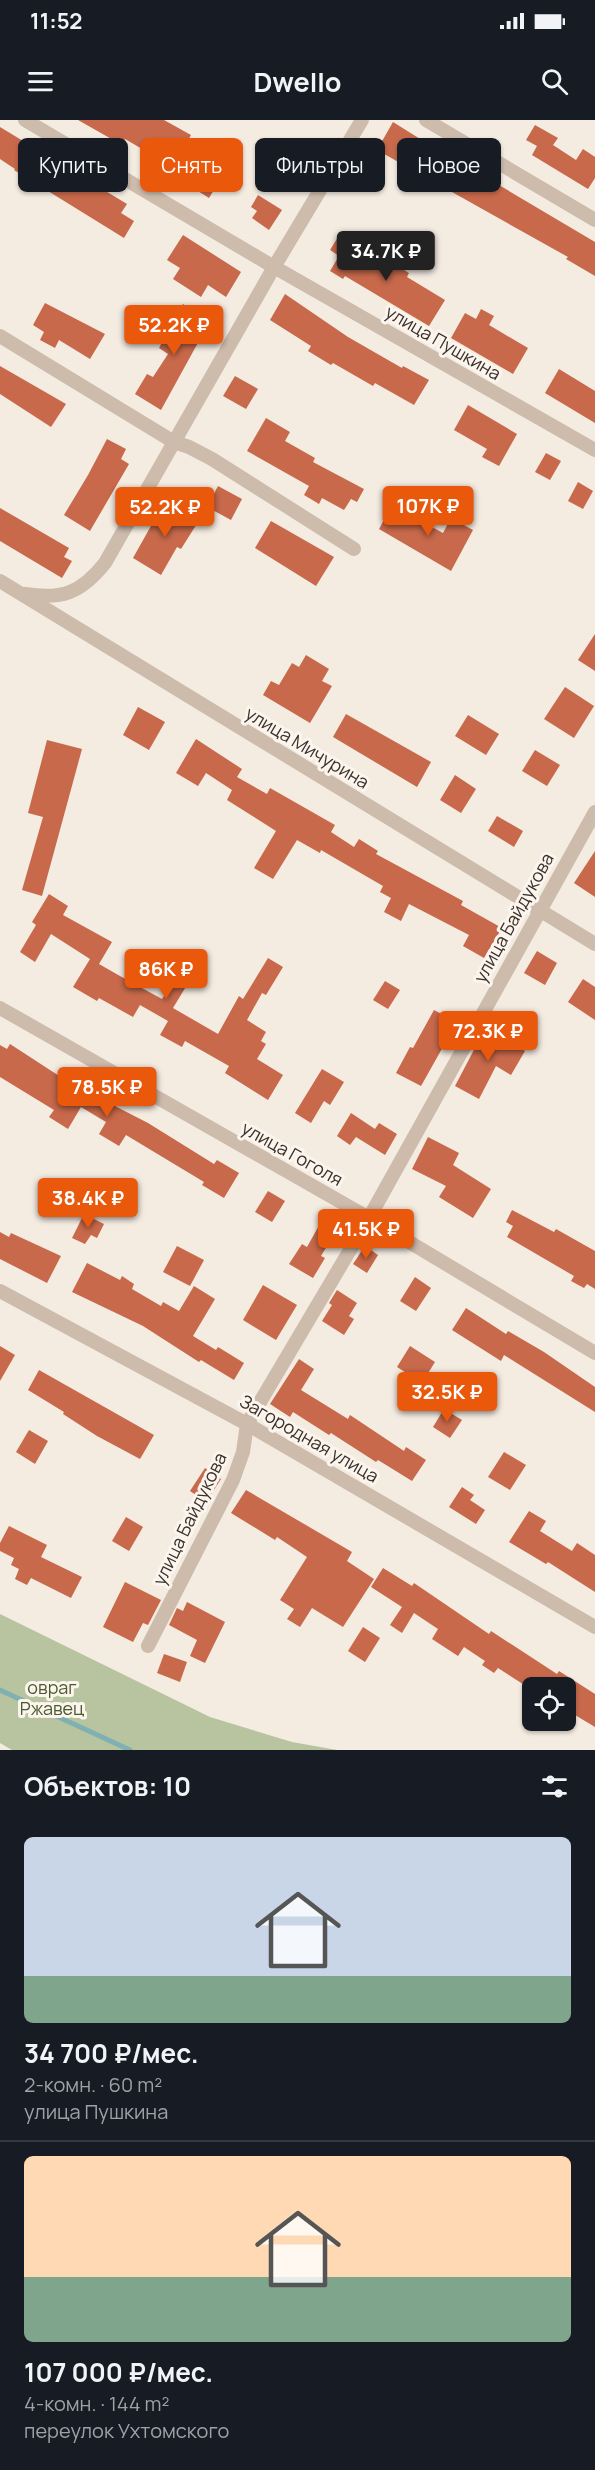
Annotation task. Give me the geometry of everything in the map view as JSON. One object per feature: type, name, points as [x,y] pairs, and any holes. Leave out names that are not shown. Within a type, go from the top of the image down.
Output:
[{"type":"street","name":"улица Пушкина","points":[[25,120],[274,267],[595,450]]},
{"type":"street","points":[[20,594],[42,597],[62,596],[93,578],[105,563],[274,267],[362,120]]},
{"type":"street","points":[[426,120],[595,220]]},
{"type":"street","points":[[0,336],[174,442],[212,459],[354,549]]},
{"type":"street","name":"улица Мичурина","points":[[0,581],[595,944]]},
{"type":"street","name":"улица Байдукова","points":[[148,1646],[233,1479],[243,1452],[247,1424],[369,1218],[595,812]]},
{"type":"street","name":"улица Гоголя","points":[[0,1008],[369,1218],[595,1353]]},
{"type":"street","name":"Загородная улица","points":[[0,1291],[247,1424],[595,1627]]},
{"type":"green space","name":"овраг Ржавец","points":[[0,1614],[210,1717],[292,1742],[337,1750],[12,1750],[0,1743]]},
{"type":"building","points":[[78,120],[164,120],[191,135],[189,138],[140,138],[140,148],[128,141],[128,138],[110,138]]},
{"type":"building","points":[[393,122],[419,138],[397,138],[397,161],[385,154],[384,138]]},
{"type":"building","points":[[535,125],[558,138],[553,145],[576,160],[583,149],[595,157],[595,178],[588,189],[532,155],[537,146],[526,140]]},
{"type":"building","points":[[0,127],[18,138],[18,172],[0,159]]},
{"type":"building","points":[[501,186],[595,242],[595,276],[566,259],[568,257],[452,192],[501,192]]},
{"type":"building","points":[[50,192],[107,192],[127,204],[121,213],[134,221],[124,238]]},
{"type":"building","points":[[200,192],[213,192],[209,198]]},
{"type":"building","points":[[258,195],[282,210],[269,230],[252,218],[257,211],[251,207]]},
{"type":"building","points":[[183,235],[241,272],[226,297],[208,285],[201,297],[173,279],[180,268],[167,260]]},
{"type":"building","points":[[338,237],[372,259],[376,253],[409,273],[407,277],[445,300],[429,326],[345,276],[343,279],[330,271],[339,256],[330,250]]},
{"type":"building","points":[[285,294],[348,337],[402,368],[403,366],[429,380],[414,405],[375,383],[373,386],[333,363],[331,365],[308,351],[311,346],[270,320]]},
{"type":"building","points":[[45,303],[105,334],[90,359],[59,340],[55,348],[40,340],[44,332],[33,325]]},
{"type":"building","points":[[183,304],[212,322],[200,339],[161,410],[135,394],[147,374],[153,377],[168,354],[159,348]]},
{"type":"building","points":[[481,309],[494,316],[489,325],[528,348],[513,374],[451,338],[465,313],[476,319]]},
{"type":"building","points":[[0,366],[66,404],[51,427],[0,394]]},
{"type":"building","points":[[559,369],[595,391],[595,423],[545,393]]},
{"type":"building","points":[[235,376],[258,389],[246,409],[223,396]]},
{"type":"building","points":[[468,405],[517,434],[499,466],[482,457],[487,449],[454,430]]},
{"type":"building","points":[[266,418],[290,432],[285,441],[315,458],[313,462],[364,489],[357,502],[351,499],[344,510],[322,498],[319,504],[304,495],[309,486],[247,451]]},
{"type":"building","points":[[107,439],[126,449],[121,459],[129,464],[90,531],[64,515]]},
{"type":"building","points":[[546,453],[561,461],[550,480],[535,472]]},
{"type":"building","points":[[578,482],[593,491],[583,509],[568,501]]},
{"type":"building","points":[[218,486],[242,499],[231,520],[207,507]]},
{"type":"building","points":[[165,501],[198,522],[181,549],[177,547],[161,575],[133,558]]},
{"type":"building","points":[[392,505],[443,533],[451,518],[473,530],[451,571],[379,529]]},
{"type":"building","points":[[0,508],[69,548],[64,557],[72,561],[62,578],[0,541]]},
{"type":"building","points":[[271,521],[334,557],[316,586],[255,548]]},
{"type":"building","points":[[595,634],[595,671],[578,660]]},
{"type":"building","points":[[306,655],[329,669],[322,681],[332,686],[310,723],[263,695],[271,681],[279,685],[292,663],[299,667]]},
{"type":"building","points":[[565,687],[594,706],[574,738],[544,719]]},
{"type":"building","points":[[138,707],[165,722],[149,750],[123,735]]},
{"type":"building","points":[[346,714],[431,762],[417,787],[333,737]]},
{"type":"building","points":[[468,715],[499,734],[486,755],[455,736]]},
{"type":"building","points":[[196,739],[242,769],[237,777],[267,794],[270,788],[335,825],[331,832],[354,847],[359,839],[378,851],[376,854],[463,901],[461,905],[502,928],[484,958],[463,946],[469,935],[409,904],[401,921],[384,912],[391,898],[380,892],[383,886],[321,850],[320,853],[297,840],[273,879],[254,868],[276,831],[227,800],[232,790],[206,773],[198,786],[176,773]]},
{"type":"building","points":[[47,740],[82,749],[42,896],[22,890],[43,817],[28,813]]},
{"type":"building","points":[[535,750],[560,765],[547,786],[522,771]]},
{"type":"building","points":[[455,775],[476,789],[461,813],[440,800]]},
{"type":"building","points":[[497,816],[523,831],[514,847],[488,831]]},
{"type":"building","points":[[595,851],[595,897],[574,883]]},
{"type":"building","points":[[49,894],[68,906],[63,915],[112,942],[99,964],[120,976],[162,999],[181,968],[193,975],[173,1008],[218,1034],[239,996],[243,999],[268,958],[283,967],[266,995],[262,993],[247,1020],[266,1032],[261,1041],[266,1044],[257,1059],[283,1075],[268,1100],[225,1073],[229,1066],[185,1041],[182,1047],[160,1035],[168,1021],[140,1005],[133,1017],[73,987],[90,959],[51,934],[35,962],[20,952],[36,925],[32,922]]},
{"type":"building","points":[[537,951],[557,963],[545,985],[524,973]]},
{"type":"building","points":[[583,979],[595,987],[595,1020],[568,1002]]},
{"type":"building","points":[[385,981],[400,990],[388,1009],[373,1000]]},
{"type":"building","points":[[434,1010],[457,1022],[421,1086],[396,1073]]},
{"type":"building","points":[[486,1027],[525,1051],[511,1075],[496,1066],[479,1099],[455,1086]]},
{"type":"building","points":[[10,1044],[70,1083],[148,1123],[214,1164],[217,1160],[239,1173],[224,1198],[202,1185],[204,1182],[126,1135],[119,1146],[99,1134],[106,1122],[81,1107],[68,1129],[49,1117],[54,1110],[0,1077],[0,1045],[7,1049]]},
{"type":"building","points":[[322,1069],[344,1082],[330,1105],[324,1101],[311,1123],[295,1113]]},
{"type":"building","points":[[351,1113],[375,1129],[379,1123],[397,1134],[385,1155],[356,1137],[350,1145],[337,1136]]},
{"type":"building","points":[[428,1137],[459,1153],[453,1165],[491,1189],[473,1218],[439,1197],[446,1186],[412,1169]]},
{"type":"building","points":[[268,1191],[285,1201],[272,1222],[255,1212]]},
{"type":"building","points":[[512,1210],[554,1232],[556,1229],[595,1251],[595,1289],[587,1284],[584,1288],[571,1281],[574,1276],[507,1237],[513,1226],[506,1222]]},
{"type":"building","points":[[84,1214],[104,1224],[97,1238],[91,1235],[85,1244],[72,1238]]},
{"type":"building","points":[[321,1222],[336,1231],[321,1256],[325,1258],[313,1278],[289,1264],[302,1244],[307,1247]]},
{"type":"building","points":[[0,1232],[9,1237],[11,1233],[61,1256],[47,1283],[0,1259]]},
{"type":"building","points":[[177,1246],[204,1260],[190,1286],[163,1272]]},
{"type":"building","points":[[365,1246],[378,1255],[367,1273],[353,1264]]},
{"type":"building","points":[[87,1263],[120,1280],[122,1276],[134,1284],[132,1289],[161,1306],[163,1302],[179,1311],[194,1286],[215,1299],[193,1336],[216,1350],[218,1347],[244,1363],[234,1380],[201,1360],[199,1362],[143,1326],[72,1292]]},
{"type":"building","points":[[415,1277],[431,1288],[416,1311],[400,1301]]},
{"type":"building","points":[[263,1285],[297,1305],[276,1340],[243,1320]]},
{"type":"building","points":[[337,1290],[357,1303],[349,1316],[354,1319],[344,1335],[322,1321],[332,1305],[329,1303]]},
{"type":"building","points":[[466,1308],[506,1334],[508,1331],[544,1352],[595,1387],[595,1412],[504,1355],[501,1361],[452,1330]]},
{"type":"building","points":[[0,1346],[15,1355],[0,1381]]},
{"type":"building","points":[[410,1346],[435,1362],[422,1383],[397,1367]]},
{"type":"building","points":[[299,1359],[314,1369],[301,1390],[348,1419],[350,1415],[404,1451],[406,1447],[426,1460],[412,1481],[378,1460],[376,1462],[331,1433],[329,1435],[293,1412],[290,1417],[270,1404]]},
{"type":"building","points":[[39,1370],[154,1435],[140,1459],[97,1436],[28,1390]]},
{"type":"building","points":[[444,1409],[462,1420],[450,1438],[433,1427]]},
{"type":"building","points":[[29,1430],[48,1441],[35,1464],[16,1452]]},
{"type":"building","points":[[504,1452],[526,1465],[510,1490],[488,1477]]},
{"type":"building","points":[[205,1468],[221,1479],[206,1502],[190,1491]]},
{"type":"building","points":[[462,1487],[474,1495],[470,1500],[485,1510],[476,1524],[449,1507]]},
{"type":"building","points":[[246,1490],[352,1552],[347,1561],[374,1579],[343,1627],[312,1608],[300,1627],[287,1619],[294,1609],[280,1600],[307,1557],[277,1537],[275,1540],[231,1513]]},
{"type":"building","points":[[529,1511],[546,1521],[540,1531],[572,1551],[577,1543],[595,1555],[595,1592],[548,1562],[546,1564],[509,1542]]},
{"type":"building","points":[[126,1517],[143,1527],[129,1551],[112,1541]]},
{"type":"building","points":[[9,1526],[47,1545],[41,1557],[82,1577],[71,1598],[31,1578],[27,1585],[15,1579],[19,1569],[11,1565],[14,1558],[0,1551],[0,1543]]},
{"type":"building","points":[[383,1568],[412,1586],[414,1583],[489,1634],[491,1631],[557,1674],[559,1671],[568,1677],[522,1677],[522,1683],[498,1668],[494,1673],[482,1665],[485,1661],[464,1647],[458,1656],[432,1639],[438,1629],[414,1613],[402,1633],[390,1625],[402,1607],[371,1587]]},
{"type":"building","points":[[125,1582],[161,1600],[148,1625],[143,1623],[133,1642],[103,1627]]},
{"type":"building","points":[[187,1602],[225,1622],[205,1663],[190,1656],[197,1640],[169,1625],[177,1608],[183,1611]]},
{"type":"building","points":[[363,1627],[380,1638],[365,1662],[348,1651]]},
{"type":"building","points":[[164,1654],[187,1662],[180,1682],[157,1673]]},
{"type":"building","points":[[576,1682],[595,1694],[595,1727],[576,1716]]},
{"type":"waterway","points":[[0,1690],[130,1750]]}]
